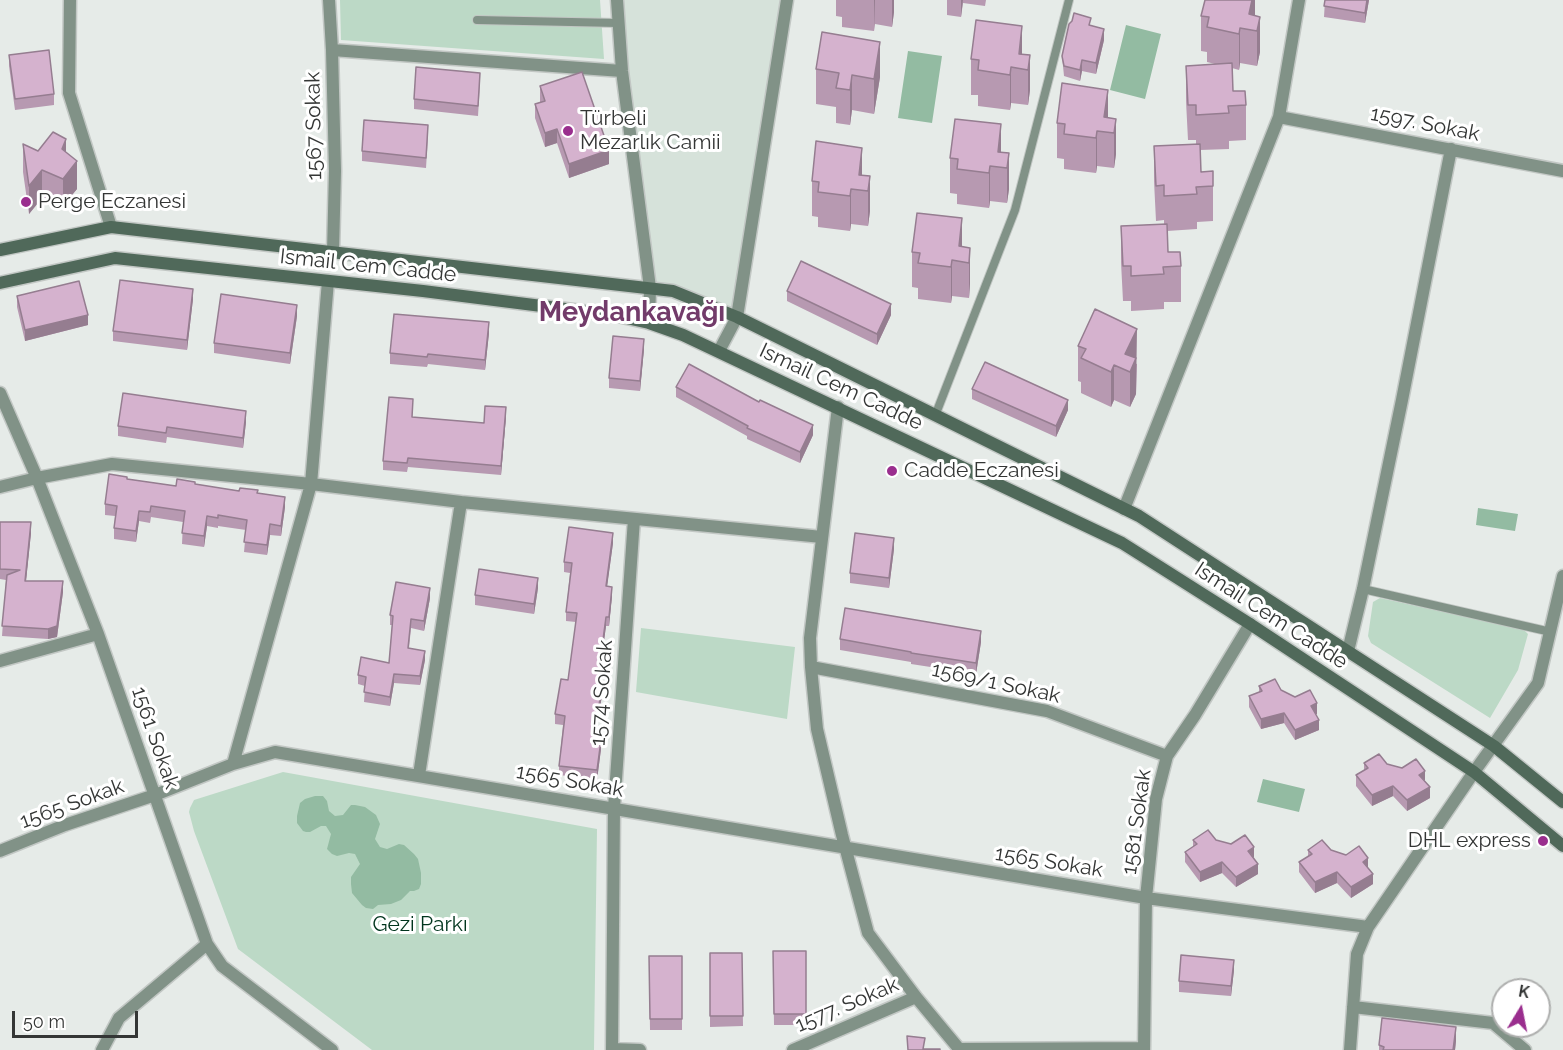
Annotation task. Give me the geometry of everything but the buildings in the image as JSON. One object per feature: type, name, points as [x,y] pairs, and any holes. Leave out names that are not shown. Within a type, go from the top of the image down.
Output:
[{"type":"main road","name":"Ismail Cem Cadde","points":[[0,250],[111,227],[673,291],[737,317],[1138,516],[1494,746],[1563,802]]},
{"type":"main road","name":"Ismail Cem Cadde","points":[[0,283],[115,258],[423,291],[613,315],[650,323],[719,351],[1122,543],[1250,624],[1474,772],[1563,846]]},
{"type":"street","points":[[70,0],[69,93],[111,227]]},
{"type":"street","name":"1567 Sokak","points":[[328,0],[332,50],[335,171],[333,252]]},
{"type":"street","points":[[617,0],[622,71],[650,288],[650,323]]},
{"type":"street","points":[[719,351],[737,317],[787,0]]},
{"type":"street","points":[[1124,509],[1279,117],[1299,0]]},
{"type":"street","points":[[332,50],[622,71]]},
{"type":"street","name":"1597. Sokak","points":[[1279,117],[1563,171]]},
{"type":"street","points":[[1348,651],[1402,400],[1451,149]]},
{"type":"street","points":[[233,764],[311,484],[328,281]]},
{"type":"street","name":"1561 Sokak","points":[[0,393],[37,478],[98,634],[207,944],[222,966],[332,1050]]},
{"type":"street","points":[[838,407],[810,638],[811,667],[817,729],[868,933],[916,997],[960,1050],[1144,1049]]},
{"type":"street","points":[[0,487],[112,464],[461,502],[822,537]]},
{"type":"street","points":[[419,775],[461,502]]},
{"type":"street","name":"1574 Sokak","points":[[612,1050],[614,808],[634,519]]},
{"type":"street","points":[[1350,1050],[1357,954],[1368,927],[1538,683],[1561,599],[1563,576]]},
{"type":"street","name":"1581 Sokak","points":[[1144,1049],[1146,898],[1155,799],[1167,756],[1195,715],[1250,624]]},
{"type":"street","points":[[0,661],[98,634]]},
{"type":"street","name":"1569/1 Sokak","points":[[811,667],[1047,711],[1167,756]]},
{"type":"street","name":"1565 Sokak","points":[[0,851],[233,764],[275,752],[1146,898],[1368,927]]},
{"type":"street","points":[[102,1050],[118,1018],[207,944]]},
{"type":"street","name":"1577. Sokak","points":[[793,1050],[916,997]]},
{"type":"street","points":[[1353,1007],[1493,1023],[1525,1050]]},
{"type":"street","points":[[612,1050],[640,1050]]},
{"type":"lane","points":[[935,416],[1016,210],[1069,0]]},
{"type":"lane","points":[[477,20],[618,23]]},
{"type":"lane","points":[[1363,589],[1551,632]]},
{"type":"shaded area","points":[[617,0],[787,0],[737,317],[650,288]]},
{"type":"shaded area","points":[[1126,25],[1161,34],[1145,99],[1110,90]]},
{"type":"shaded area","points":[[908,51],[942,56],[932,123],[898,118]]},
{"type":"shaded area","points":[[1478,508],[1518,514],[1515,531],[1476,525]]},
{"type":"shaded area","points":[[1263,779],[1305,789],[1299,812],[1257,802]]},
{"type":"shaded area","points":[[315,796],[323,796],[327,801],[329,811],[335,816],[343,815],[351,805],[365,807],[376,815],[380,824],[375,839],[380,847],[387,849],[399,844],[404,845],[418,859],[421,873],[419,889],[410,891],[401,900],[391,904],[378,905],[373,909],[362,905],[352,893],[351,877],[360,864],[355,854],[337,856],[332,854],[327,849],[331,834],[326,826],[306,832],[297,823],[300,803]]},
{"type":"green space","points":[[340,0],[600,0],[604,59],[341,40]]},
{"type":"green space","points":[[1380,598],[1523,629],[1528,634],[1518,670],[1490,718],[1371,643],[1368,636],[1373,602]]},
{"type":"green space","points":[[641,628],[795,647],[787,719],[636,692]]},
{"type":"green space","name":"Gezi Parkı","points":[[283,772],[597,829],[594,1050],[372,1050],[238,949],[194,831],[190,808],[194,800]]},
{"type":"place","name":"Türbeli Mezarlık Camii","points":[[568,131]]},
{"type":"place","name":"Perge Eczanesi","points":[[26,202]]},
{"type":"place","name":"Cadde Eczanesi","points":[[892,471]]},
{"type":"place","name":"DHL express","points":[[1543,841]]},
{"type":"district","name":"Meydankavağı","points":[[632,313]]}]
